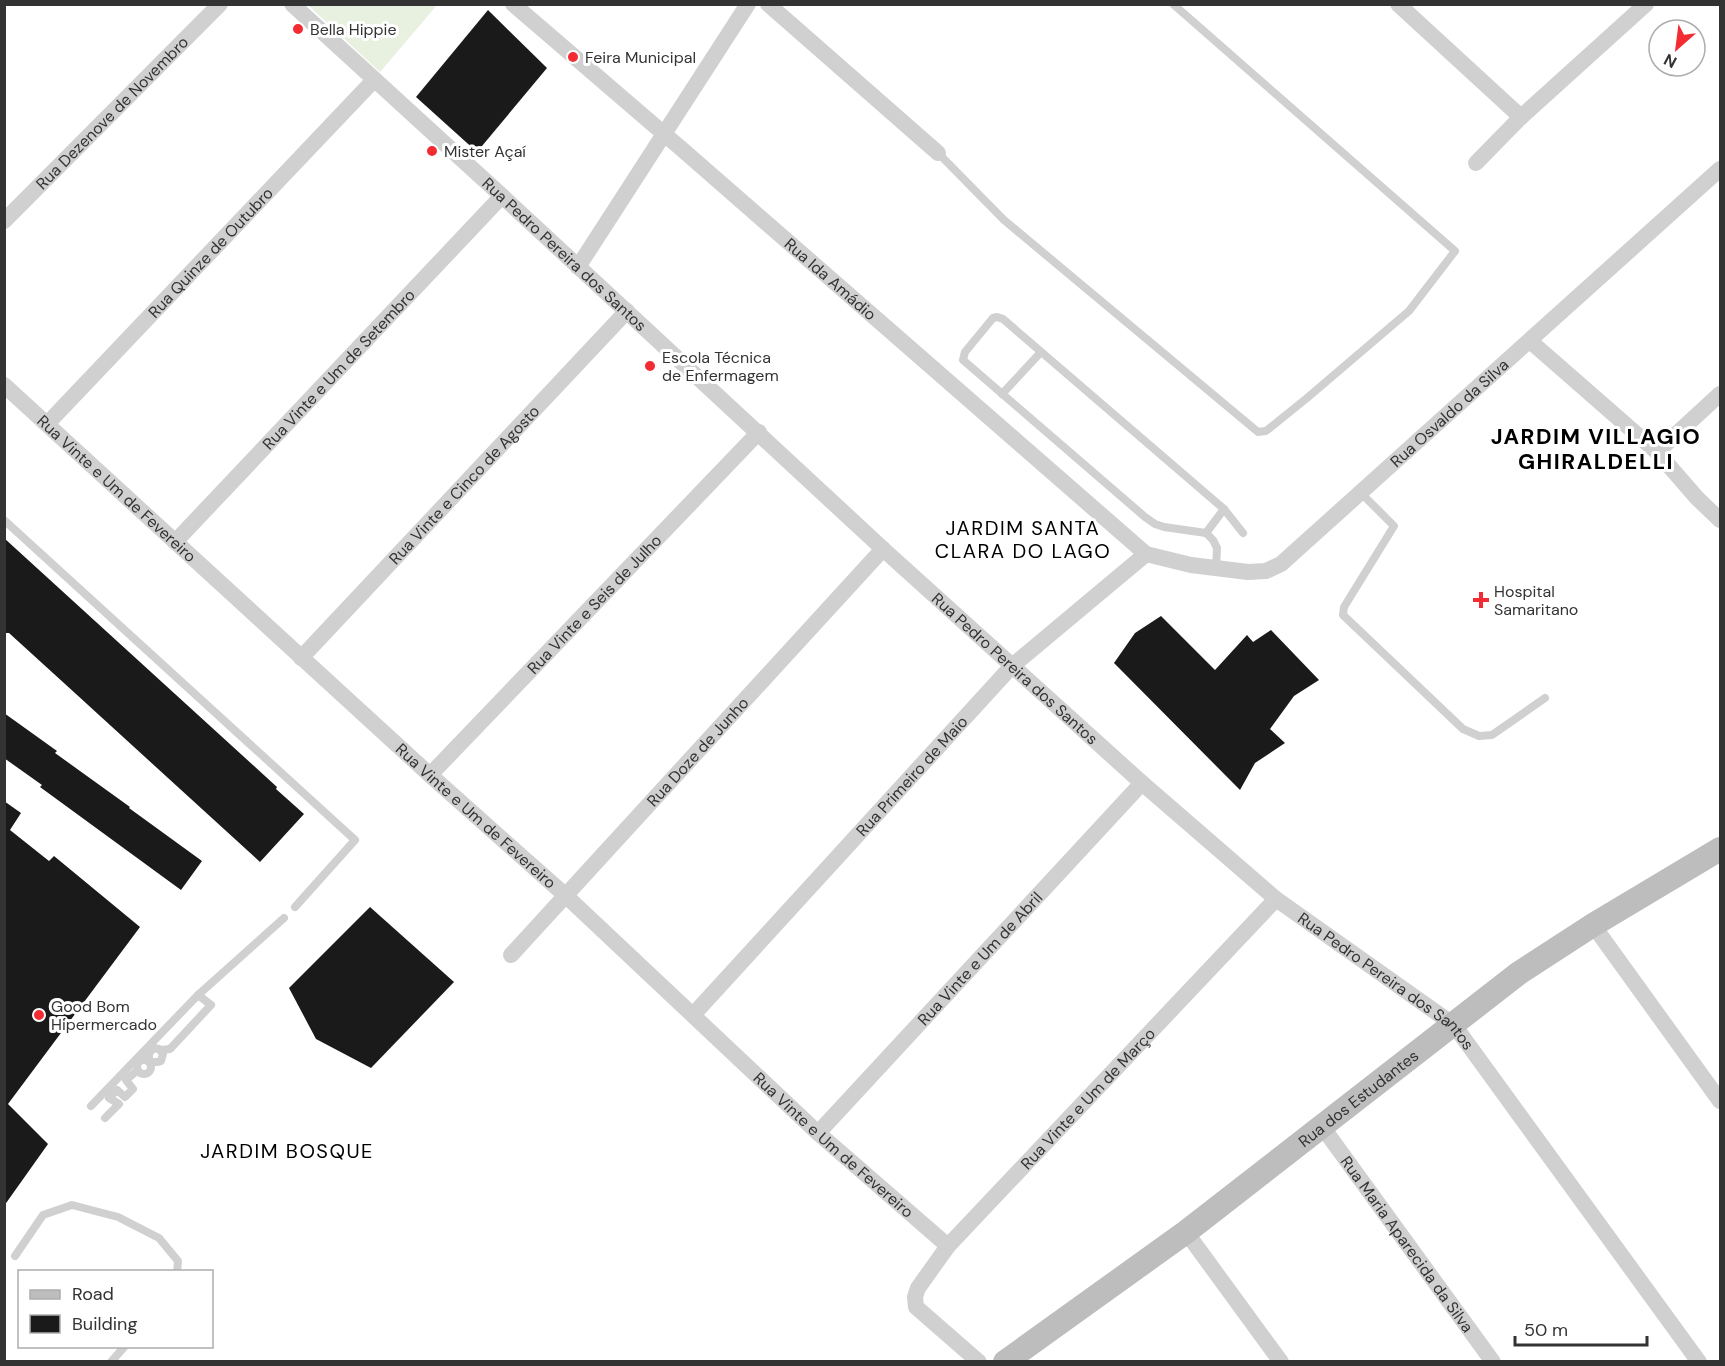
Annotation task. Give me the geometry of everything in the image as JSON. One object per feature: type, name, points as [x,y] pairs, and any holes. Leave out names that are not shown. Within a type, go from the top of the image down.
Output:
[{"type":"street","name":"Rua Dezenove de Novembro","points":[[4,221],[220,4]]},
{"type":"street","name":"Rua Pedro Pereira dos Santos","points":[[292,4],[759,432],[883,549],[1142,783],[1276,899],[1454,1025],[1699,1362]]},
{"type":"street","name":"Rua Ida Amádio","points":[[513,4],[1146,554]]},
{"type":"street","points":[[578,267],[748,4]]},
{"type":"street","points":[[768,4],[938,153]]},
{"type":"street","points":[[1398,4],[1521,117]]},
{"type":"street","points":[[1476,163],[1521,117],[1646,4]]},
{"type":"street","name":"Rua Quinze de Outubro","points":[[47,424],[374,80]]},
{"type":"street","name":"Rua Osvaldo da Silva","points":[[1146,554],[1191,565],[1248,572],[1266,571],[1281,564],[1720,169]]},
{"type":"street","name":"Rua Vinte e Um de Setembro","points":[[175,542],[502,196]]},
{"type":"street","name":"Rua Vinte e Cinco de Agosto","points":[[301,658],[627,311]]},
{"type":"street","points":[[1530,341],[1657,452],[1696,498],[1720,520]]},
{"type":"street","name":"Rua Vinte e Um de Fevereiro","points":[[4,386],[301,658],[565,895],[818,1133],[948,1246]]},
{"type":"street","points":[[1657,452],[1720,394]]},
{"type":"street","name":"Rua Vinte e Seis de Julho","points":[[430,775],[759,432]]},
{"type":"street","name":"Rua Doze de Junho","points":[[511,955],[883,549]]},
{"type":"street","name":"Rua Primeiro de Maio","points":[[693,1015],[1012,666],[1146,554]]},
{"type":"street","name":"Rua Vinte e Um de Abril","points":[[818,1133],[1142,783]]},
{"type":"street","name":"Rua dos Estudantes","points":[[1005,1362],[1186,1232],[1519,973],[1593,925],[1720,849]]},
{"type":"street","name":"Rua Vinte e Um de Março","points":[[979,1362],[916,1307],[915,1298],[918,1288],[948,1246],[1276,899]]},
{"type":"street","points":[[1593,925],[1720,1101]]},
{"type":"street","name":"Rua Maria Aparecida da Silva","points":[[1321,1125],[1493,1362]]},
{"type":"street","points":[[1186,1232],[1281,1362]]},
{"type":"lane","points":[[938,153],[1004,220],[1258,432],[1266,431],[1409,311],[1455,251],[1173,4]]},
{"type":"lane","points":[[1216,568],[1217,548],[1206,533],[1164,527],[1145,517],[963,360],[964,352],[993,318],[1003,319],[1224,509],[1243,533]]},
{"type":"lane","points":[[1002,394],[1041,352]]},
{"type":"lane","points":[[1360,492],[1394,526],[1344,607],[1343,615],[1463,729],[1479,736],[1492,735],[1545,698]]},
{"type":"lane","points":[[1206,533],[1224,509]]},
{"type":"lane","points":[[4,520],[355,840],[295,907]]},
{"type":"lane","points":[[91,1106],[198,995],[284,918]]},
{"type":"lane","points":[[105,1118],[119,1104],[109,1098],[117,1090],[125,1097],[134,1089],[126,1080],[138,1070],[141,1060],[149,1062],[151,1049],[170,1049],[211,1005],[198,995]]},
{"type":"lane","points":[[15,1256],[43,1215],[72,1205],[118,1217],[159,1238],[178,1261],[177,1270]]},
{"type":"lane","points":[[111,1362],[124,1348]]},
{"type":"green space","points":[[308,5],[437,5],[380,72]]},
{"type":"building","points":[[488,10],[547,68],[477,152],[416,97]]},
{"type":"building","points":[[4,538],[304,814],[260,862],[9,633],[4,633]]},
{"type":"building","points":[[1161,616],[1215,670],[1247,635],[1253,642],[1271,630],[1319,680],[1294,696],[1270,729],[1285,743],[1255,763],[1240,790],[1114,663],[1135,633]]},
{"type":"building","points":[[4,713],[202,861],[181,890],[4,758]]},
{"type":"building","name":"Good Bom Hipermercado","points":[[4,801],[21,813],[10,830],[49,861],[54,856],[140,927],[8,1104],[48,1144],[4,1206]]},
{"type":"building","points":[[370,907],[454,982],[371,1068],[316,1039],[289,988]]},
{"type":"place","name":"Bella Hippie","points":[[298,29]]},
{"type":"place","name":"Feira Municipal","points":[[573,57]]},
{"type":"place","name":"Mister Açaí","points":[[432,151]]},
{"type":"place","name":"Escola Técnica de Enfermagem","points":[[650,366]]},
{"type":"place","name":"Hospital Samaritano","points":[[1481,600]]},
{"type":"place","name":"Good Bom Hipermercado","points":[[39,1015]]},
{"type":"district","name":"JARDIM VILLAGIO GHIRALDELLI","points":[[1596,449]]},
{"type":"district","name":"JARDIM SANTA CLARA DO LAGO","points":[[1023,540]]},
{"type":"district","name":"JARDIM BOSQUE","points":[[287,1151]]}]
